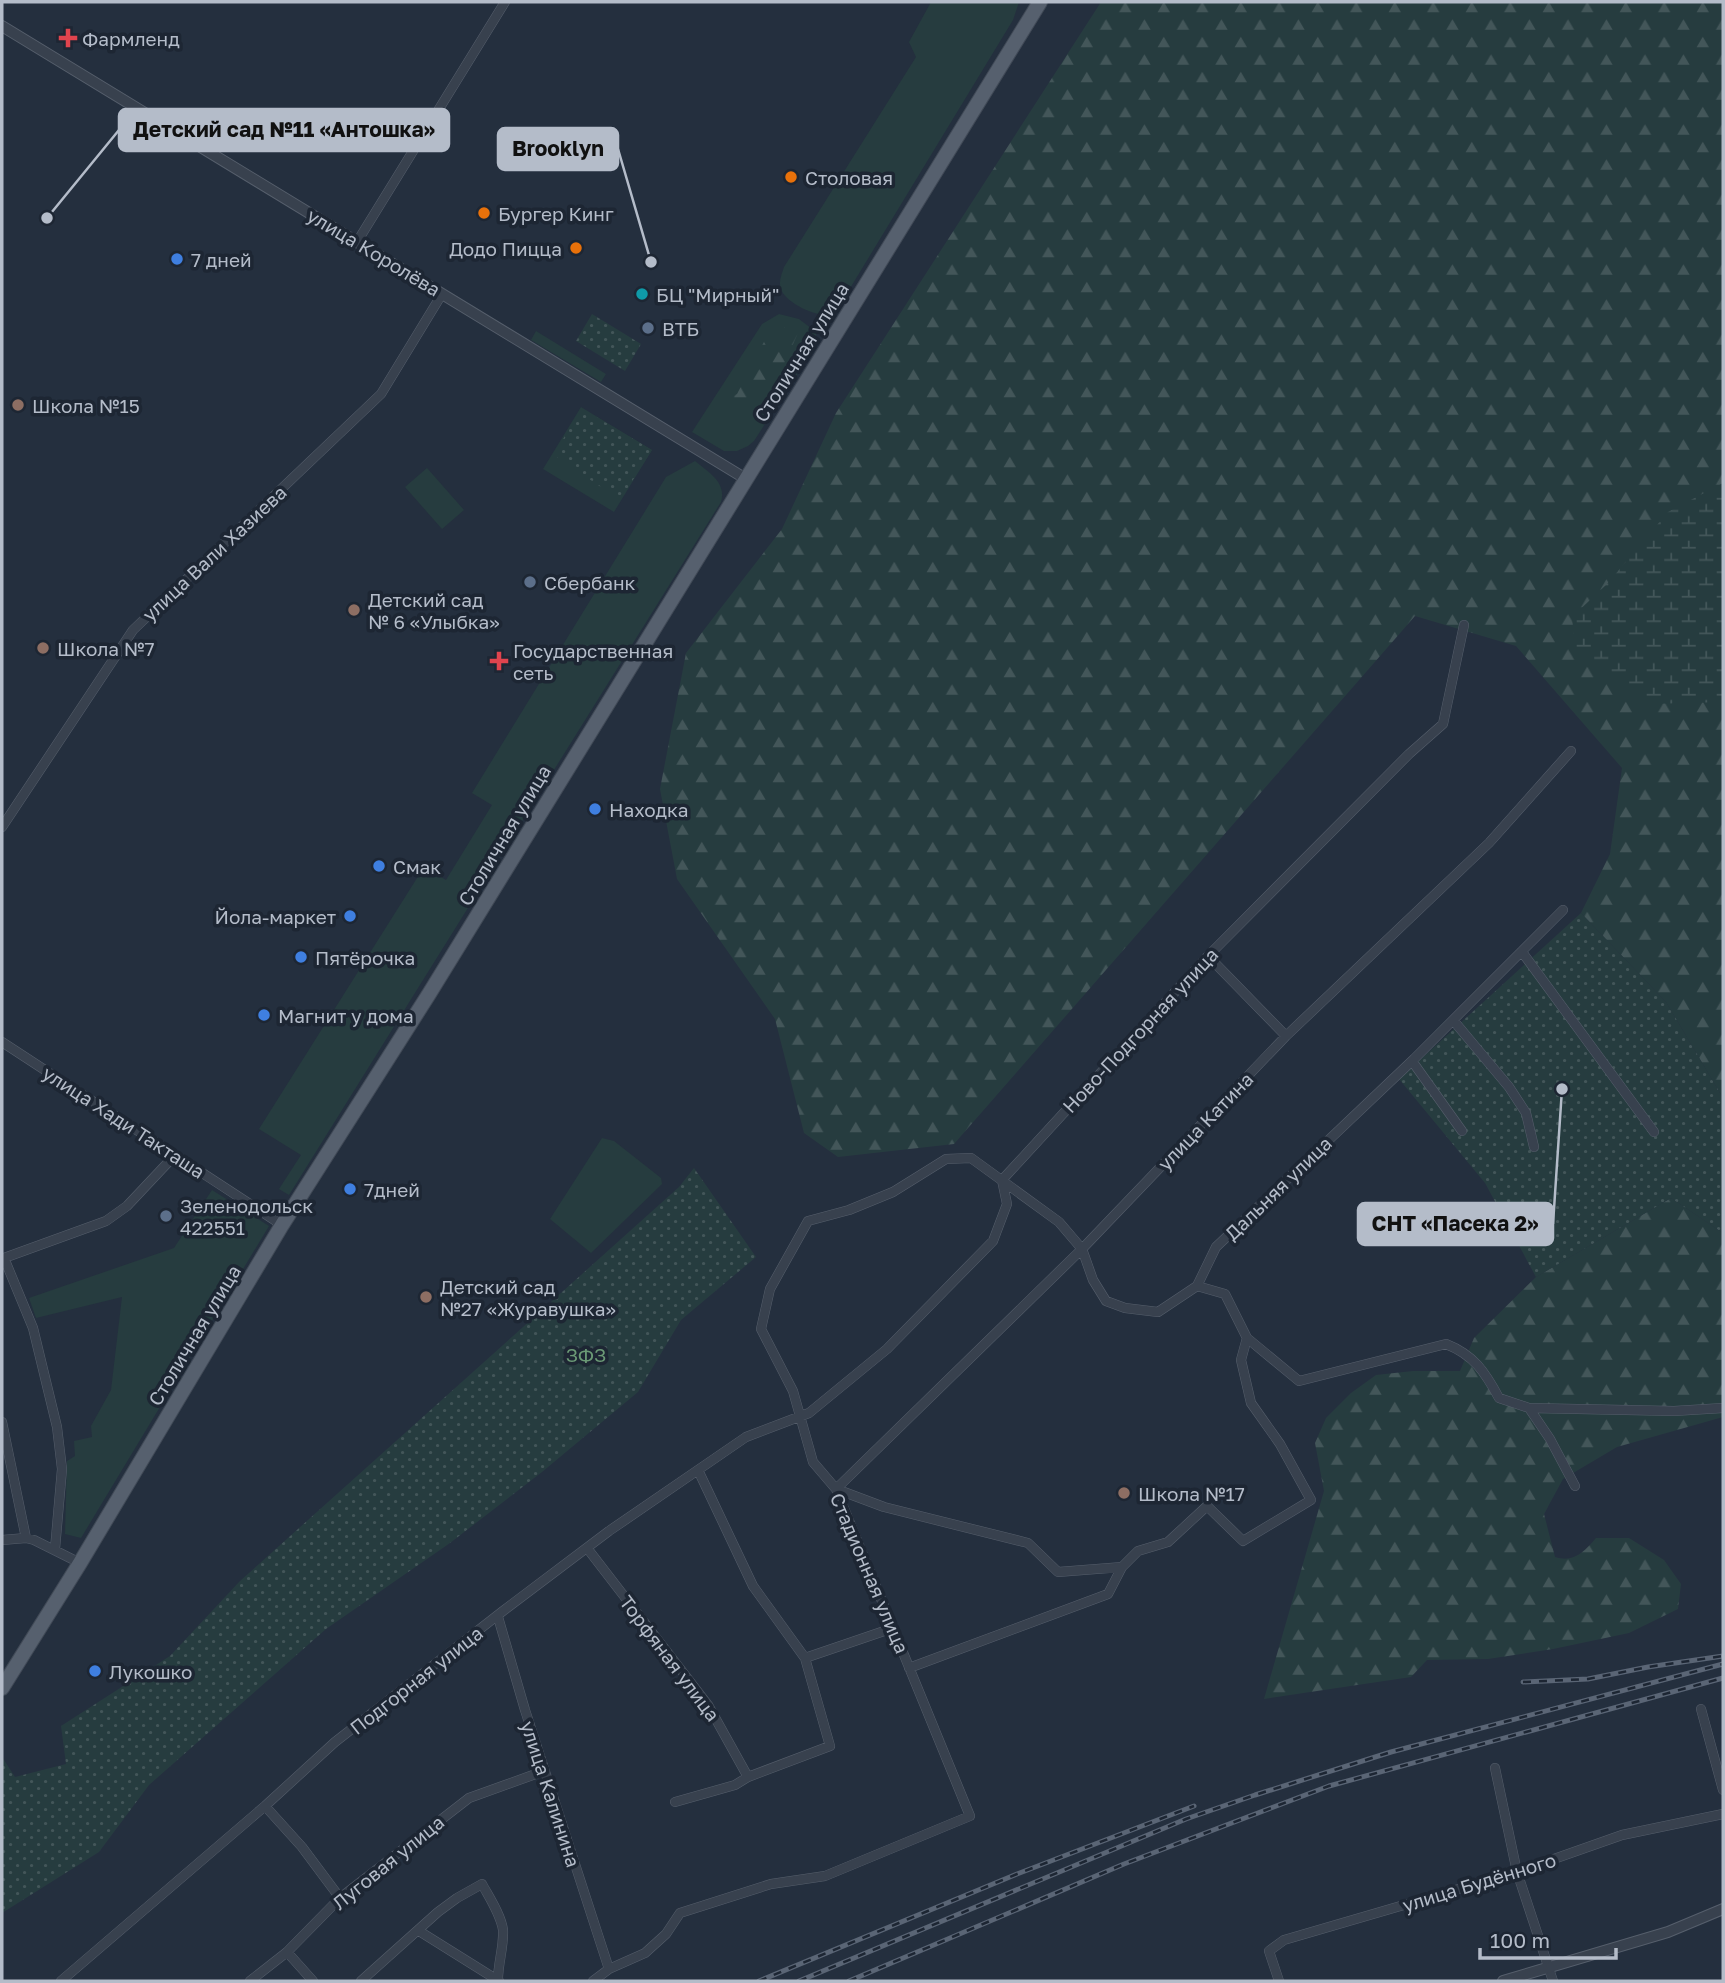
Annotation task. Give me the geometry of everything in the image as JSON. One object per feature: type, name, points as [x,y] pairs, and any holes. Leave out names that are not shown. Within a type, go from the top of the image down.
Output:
[{"type":"main road","name":"Столичная улица","points":[[2,1688],[282,1225],[436,983],[1040,2]]},
{"type":"street","points":[[357,242],[505,2]]},
{"type":"street","name":"улица Королёва","points":[[2,26],[746,479]]},
{"type":"street","name":"улица Вали Хазиева","points":[[2,827],[133,630],[381,394],[442,294]]},
{"type":"street","name":"Ново-Подгорная улица","points":[[1002,1180],[1208,956],[1409,754],[1443,724],[1464,625]]},
{"type":"street","name":"улица Катина","points":[[836,1489],[1082,1249],[1286,1037],[1489,843],[1571,751]]},
{"type":"street","name":"Дальняя улица","points":[[1197,1286],[1216,1247],[1412,1061],[1563,910]]},
{"type":"street","points":[[1522,952],[1654,1132]]},
{"type":"street","points":[[1208,956],[1286,1037]]},
{"type":"street","points":[[1453,1020],[1509,1087],[1526,1113],[1534,1147]]},
{"type":"street","name":"улица Хади Такташа","points":[[2,1042],[282,1225]]},
{"type":"street","points":[[1412,1061],[1462,1131]]},
{"type":"street","points":[[55,1549],[62,1469],[57,1427],[33,1328],[3,1256],[106,1221],[127,1206],[175,1155]]},
{"type":"street","name":"Стадионная улица","points":[[609,1969],[645,1953],[666,1934],[680,1913],[771,1884],[825,1877],[970,1816],[836,1489],[813,1462],[798,1417],[793,1391],[761,1329],[770,1289],[808,1221],[849,1210],[893,1192],[946,1159],[971,1158],[1002,1180]]},
{"type":"street","points":[[1002,1180],[1059,1222],[1082,1249],[1093,1280],[1105,1301],[1125,1308],[1158,1312],[1197,1286],[1225,1294],[1247,1338],[1300,1381],[1446,1345],[1458,1349],[1485,1371],[1499,1398],[1529,1408],[1674,1411],[1723,1408]]},
{"type":"street","points":[[798,1417],[809,1413],[887,1349],[993,1241],[1007,1204],[1002,1180]]},
{"type":"street","points":[[909,1668],[1108,1594],[1122,1567],[1138,1551],[1168,1542],[1207,1506],[1243,1541],[1311,1500],[1280,1444],[1251,1403],[1241,1360],[1247,1338]]},
{"type":"street","points":[[1529,1408],[1550,1439],[1575,1486]]},
{"type":"street","name":"Подгорная улица","points":[[61,1981],[265,1806],[335,1742],[587,1548],[746,1437],[798,1417]]},
{"type":"street","points":[[2,1422],[26,1538]]},
{"type":"street","points":[[675,1802],[735,1785],[748,1777],[830,1746],[805,1658],[753,1586],[698,1470]]},
{"type":"street","points":[[836,1489],[884,1507],[1028,1543],[1058,1572],[1122,1567]]},
{"type":"street","points":[[2,1540],[26,1538],[55,1549],[80,1563]]},
{"type":"street","name":"Торфяная улица","points":[[587,1548],[708,1705],[748,1777]]},
{"type":"street","name":"улица Калинина","points":[[498,1617],[544,1771],[609,1969]]},
{"type":"street","points":[[805,1658],[893,1628]]},
{"type":"street","points":[[1701,1709],[1723,1790]]},
{"type":"street","points":[[1495,1768],[1517,1872],[1553,1981]]},
{"type":"street","name":"Луговая улица","points":[[250,1981],[287,1952],[340,1898],[469,1798],[544,1771]]},
{"type":"street","points":[[265,1806],[302,1847],[340,1898]]},
{"type":"street","name":"улица Будённого","points":[[1279,1981],[1269,1951],[1284,1940],[1517,1872],[1622,1835],[1723,1814]]},
{"type":"street","points":[[361,1981],[457,1898],[482,1884],[503,1928],[498,1980]]},
{"type":"street","points":[[1503,1981],[1668,1931],[1723,1909]]},
{"type":"street","points":[[419,1931],[498,1980]]},
{"type":"street","points":[[287,1952],[313,1981]]},
{"type":"street","points":[[593,1981],[609,1969]]},
{"type":"green space","points":[[931,2],[1019,2],[1013,20],[835,313],[813,313],[796,305],[784,294],[780,280],[784,267],[916,57],[909,42]]},
{"type":"green space","points":[[1101,2],[1723,2],[1723,1098],[1666,1002],[1581,913],[1610,854],[1622,768],[1516,646],[1415,616],[954,1144],[838,1157],[804,1133],[775,1019],[677,879],[660,789],[686,653],[782,529],[836,413]]},
{"type":"green space","points":[[592,314],[641,344],[625,371],[576,341]]},
{"type":"green space","points":[[779,314],[799,319],[816,332],[816,345],[754,441],[737,451],[724,451],[692,432],[762,324]]},
{"type":"green space","points":[[787,326],[794,327],[798,333],[767,402],[726,399],[737,394],[766,338]]},
{"type":"green space","points":[[536,331],[606,374],[601,382],[531,340]]},
{"type":"green space","points":[[581,407],[652,450],[614,512],[543,469]]},
{"type":"green space","points":[[581,408],[652,450],[620,500],[554,455]]},
{"type":"green space","points":[[695,461],[719,483],[721,502],[289,1195],[279,1189],[301,1155],[259,1129],[424,867],[446,880],[492,805],[472,793],[666,477]]},
{"type":"green space","points":[[427,468],[464,510],[442,529],[405,487]]},
{"type":"green space","points":[[1723,483],[1723,702],[1649,704],[1576,655],[1572,617],[1607,584],[1668,512]]},
{"type":"green space","points":[[1581,913],[1666,1002],[1723,1098],[1723,1233],[1671,1198],[1536,1277],[1485,1183],[1399,1079]]},
{"type":"green space","points":[[602,1138],[614,1141],[661,1178],[662,1184],[591,1253],[550,1219]]},
{"type":"green space","name":"ЗФЗ","points":[[694,1168],[756,1257],[681,1320],[638,1392],[542,1472],[450,1543],[326,1629],[149,1785],[99,1852],[2,1913],[2,1757],[15,1777],[66,1764],[61,1726],[170,1656],[240,1581],[679,1187]]},
{"type":"green space","points":[[212,1190],[269,1226],[81,1538],[65,1534],[67,1461],[75,1456],[74,1441],[92,1437],[91,1426],[111,1390],[122,1297],[36,1318],[29,1298],[174,1248]]},
{"type":"green space","points":[[1671,1198],[1723,1233],[1723,1417],[1617,1447],[1563,1479],[1544,1514],[1555,1557],[1573,1557],[1583,1552],[1596,1538],[1629,1538],[1664,1560],[1681,1584],[1678,1609],[1629,1633],[1488,1659],[1427,1660],[1411,1677],[1264,1699],[1324,1491],[1315,1443],[1326,1418],[1351,1393],[1376,1375],[1413,1371],[1460,1371],[1474,1338],[1536,1277]]},
{"type":"railway","points":[[1523,1682],[1588,1679],[1723,1656]]},
{"type":"railway","points":[[799,1981],[1186,1819],[1255,1795],[1391,1752],[1723,1664]]},
{"type":"railway","points":[[849,1981],[1124,1864],[1329,1786],[1723,1678]]},
{"type":"railway","points":[[759,1981],[1017,1874],[1194,1806]]},
{"type":"place","name":"Фармленд","points":[[68,38]]},
{"type":"place","name":"Столовая","points":[[791,177]]},
{"type":"place","name":"Бургер Кинг","points":[[484,213]]},
{"type":"place","name":"Детский сад №11 «Антошка»","points":[[47,218]]},
{"type":"place","name":"Додо Пицца","points":[[576,248]]},
{"type":"place","name":"7 дней","points":[[177,259]]},
{"type":"place","name":"Brooklyn","points":[[651,262]]},
{"type":"place","name":"БЦ \"Мирный\"","points":[[642,294]]},
{"type":"place","name":"ВТБ","points":[[648,328]]},
{"type":"place","name":"Школа №15","points":[[18,405]]},
{"type":"place","name":"Сбербанк","points":[[530,582]]},
{"type":"place","name":"Детский сад № 6 «Улыбка»","points":[[354,610]]},
{"type":"place","name":"Школа №7","points":[[43,648]]},
{"type":"place","name":"Государственная сеть","points":[[499,661]]},
{"type":"place","name":"Находка","points":[[595,809]]},
{"type":"place","name":"Смак","points":[[379,866]]},
{"type":"place","name":"Йола-маркет","points":[[350,916]]},
{"type":"place","name":"Пятёрочка","points":[[301,957]]},
{"type":"place","name":"Магнит у дома","points":[[264,1015]]},
{"type":"place","name":"СНТ «Пасека 2»","points":[[1562,1089]]},
{"type":"place","name":"7дней","points":[[350,1189]]},
{"type":"place","name":"Зеленодольск 422551","points":[[166,1216]]},
{"type":"place","name":"Детский сад №27 «Журавушка»","points":[[426,1297]]},
{"type":"place","name":"Школа №17","points":[[1124,1493]]},
{"type":"place","name":"Лукошко","points":[[95,1671]]}]
